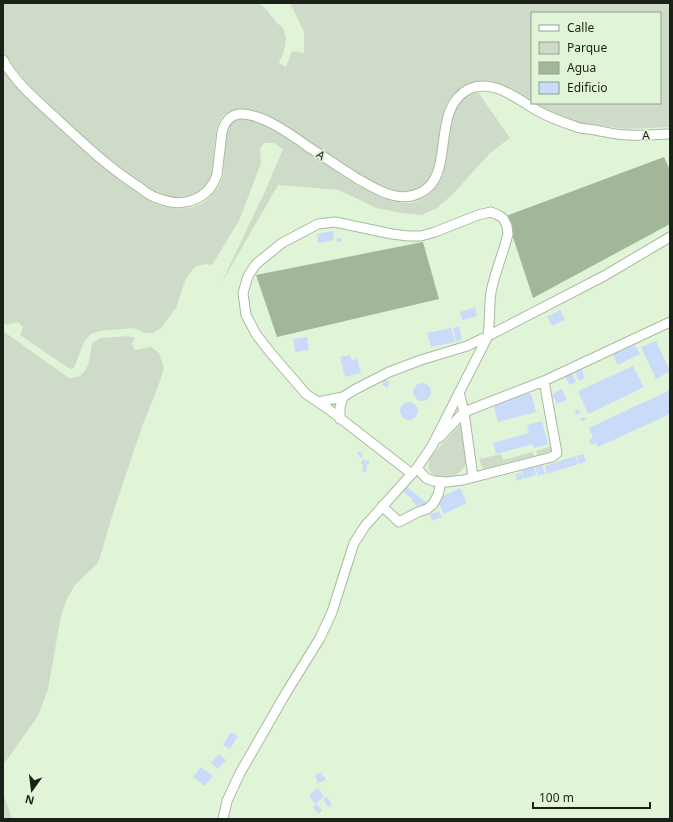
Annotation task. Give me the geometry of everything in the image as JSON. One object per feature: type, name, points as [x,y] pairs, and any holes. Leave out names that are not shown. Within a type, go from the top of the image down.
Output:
[{"type":"street","name":"A","points":[[3,60],[14,76],[32,96],[97,156],[124,178],[154,197],[169,202],[187,202],[194,200],[201,197],[207,191],[215,181],[217,175],[224,125],[233,116],[240,114],[262,119],[285,130],[340,168],[373,188],[400,197],[416,195],[429,188],[437,172],[448,114],[454,100],[468,90],[474,88],[487,86],[497,88],[511,94],[540,112],[576,127],[628,135],[670,134]]},
{"type":"street","points":[[432,446],[488,336],[489,305],[508,234],[507,226],[503,218],[491,212],[486,213],[421,236],[392,234],[335,222],[318,224],[282,243],[256,264],[248,276],[243,293],[246,315],[256,334],[269,351],[306,394],[426,478],[447,482],[552,457],[557,453],[544,381]]},
{"type":"street","points":[[318,402],[343,397],[389,372],[467,346],[604,276],[670,237]]},
{"type":"street","points":[[223,819],[227,801],[240,773],[286,693],[320,638],[332,612],[354,543],[365,526],[414,471],[432,446],[464,412],[544,381],[670,322]]},
{"type":"street","points":[[459,392],[464,412],[473,477]]},
{"type":"street","points":[[340,419],[340,407],[343,397]]},
{"type":"street","points":[[382,506],[398,522],[427,509],[438,495],[441,482]]},
{"type":"green space","points":[[3,3],[258,3],[267,10],[276,22],[283,28],[286,38],[284,51],[279,63],[286,67],[292,51],[304,53],[304,32],[290,3],[670,3],[670,127],[628,129],[578,123],[561,118],[535,104],[661,104],[661,12],[531,12],[531,102],[515,93],[468,85],[457,92],[451,97],[445,108],[433,171],[427,183],[417,191],[402,193],[394,192],[372,183],[357,175],[300,135],[281,124],[260,114],[233,112],[225,114],[220,120],[216,131],[212,173],[210,179],[199,194],[186,198],[169,198],[156,194],[128,175],[100,153],[35,93],[3,52]]},
{"type":"green space","points":[[3,70],[28,98],[104,167],[153,203],[171,208],[190,208],[201,204],[218,188],[223,177],[226,133],[231,122],[235,119],[247,119],[260,123],[283,134],[357,185],[385,199],[401,203],[418,201],[427,196],[438,183],[442,174],[452,116],[461,100],[470,94],[478,92],[510,138],[490,153],[452,195],[437,208],[422,215],[376,208],[339,190],[278,185],[221,284],[266,189],[283,149],[274,143],[264,143],[260,149],[261,163],[239,221],[212,265],[205,264],[195,267],[186,278],[176,308],[162,327],[153,333],[144,333],[132,328],[100,331],[91,334],[84,342],[74,368],[71,369],[20,335],[23,327],[18,322],[7,325],[3,323]]},
{"type":"green space","points":[[3,331],[69,378],[81,375],[85,371],[89,361],[92,343],[101,338],[128,336],[135,338],[132,344],[135,350],[151,347],[159,353],[164,368],[143,424],[100,557],[97,564],[75,585],[67,599],[61,616],[48,689],[38,716],[3,765]]},
{"type":"green space","points":[[460,425],[468,453],[466,464],[460,472],[452,476],[441,477],[433,475],[428,468],[430,457]]},
{"type":"green space","points":[[552,446],[554,451],[537,455],[536,451]]},
{"type":"green space","points":[[533,452],[534,456],[483,469],[479,459],[501,454],[503,460]]},
{"type":"green space","points":[[3,793],[12,819],[3,819]]},
{"type":"water","points":[[664,157],[670,170],[670,224],[533,298],[506,216]]},
{"type":"water","points":[[423,242],[439,299],[277,337],[256,275]]},
{"type":"building","points":[[333,231],[334,240],[318,243],[317,234]]},
{"type":"building","points":[[341,238],[342,241],[337,242],[336,239]]},
{"type":"building","points":[[475,307],[477,316],[462,320],[460,312]]},
{"type":"building","points":[[560,310],[565,320],[552,326],[547,317]]},
{"type":"building","points":[[459,326],[462,340],[456,342],[453,328]]},
{"type":"building","points":[[451,328],[455,342],[431,347],[427,333]]},
{"type":"building","points":[[307,337],[309,350],[295,352],[293,339]]},
{"type":"building","points":[[656,341],[670,371],[656,379],[641,347]]},
{"type":"building","points":[[635,345],[640,354],[618,365],[613,355]]},
{"type":"building","points":[[350,355],[352,360],[357,359],[361,373],[345,377],[340,357]]},
{"type":"building","points":[[633,366],[644,387],[588,414],[578,391]]},
{"type":"building","points":[[581,367],[585,378],[579,381],[574,370]]},
{"type":"building","points":[[571,371],[576,382],[570,385],[564,375]]},
{"type":"building","points":[[384,379],[390,382],[387,388],[382,385]]},
{"type":"building","points":[[418,383],[426,383],[431,388],[429,399],[426,401],[418,401],[413,396],[413,388]]},
{"type":"building","points":[[562,389],[567,400],[557,404],[552,394]]},
{"type":"building","points":[[670,390],[670,414],[598,447],[596,443],[591,445],[589,440],[593,438],[589,428]]},
{"type":"building","points":[[531,393],[536,412],[498,422],[493,403]]},
{"type":"building","points":[[409,402],[415,405],[418,411],[415,417],[409,420],[403,417],[400,411],[403,405]]},
{"type":"building","points":[[578,409],[580,413],[576,415],[575,410]]},
{"type":"building","points":[[584,417],[586,419],[582,422],[580,419]]},
{"type":"building","points":[[542,421],[548,444],[534,448],[533,444],[496,454],[493,443],[529,433],[527,425]]},
{"type":"building","points":[[360,451],[363,456],[361,458],[357,453]]},
{"type":"building","points":[[583,454],[586,462],[579,464],[576,456]]},
{"type":"building","points":[[575,456],[578,464],[547,474],[545,466]]},
{"type":"building","points":[[362,460],[369,461],[366,472],[362,471]]},
{"type":"building","points":[[542,464],[545,474],[538,476],[535,466]]},
{"type":"building","points":[[534,467],[536,475],[524,479],[521,470]]},
{"type":"building","points":[[521,473],[523,479],[517,481],[515,474]]},
{"type":"building","points":[[406,486],[428,504],[425,509],[419,504],[417,506],[412,501],[413,500],[402,491]]},
{"type":"building","points":[[460,488],[467,503],[444,514],[436,499]]},
{"type":"building","points":[[439,511],[442,517],[432,521],[430,514]]},
{"type":"building","points":[[231,732],[238,736],[230,749],[223,745]]},
{"type":"building","points":[[219,754],[226,760],[218,769],[211,763]]},
{"type":"building","points":[[201,767],[213,776],[205,786],[193,777]]},
{"type":"building","points":[[321,772],[326,780],[318,783],[315,775]]},
{"type":"building","points":[[318,788],[324,797],[315,804],[309,795]]},
{"type":"building","points":[[327,797],[332,805],[328,807],[323,799]]},
{"type":"building","points":[[317,804],[322,811],[318,814],[313,807]]}]
